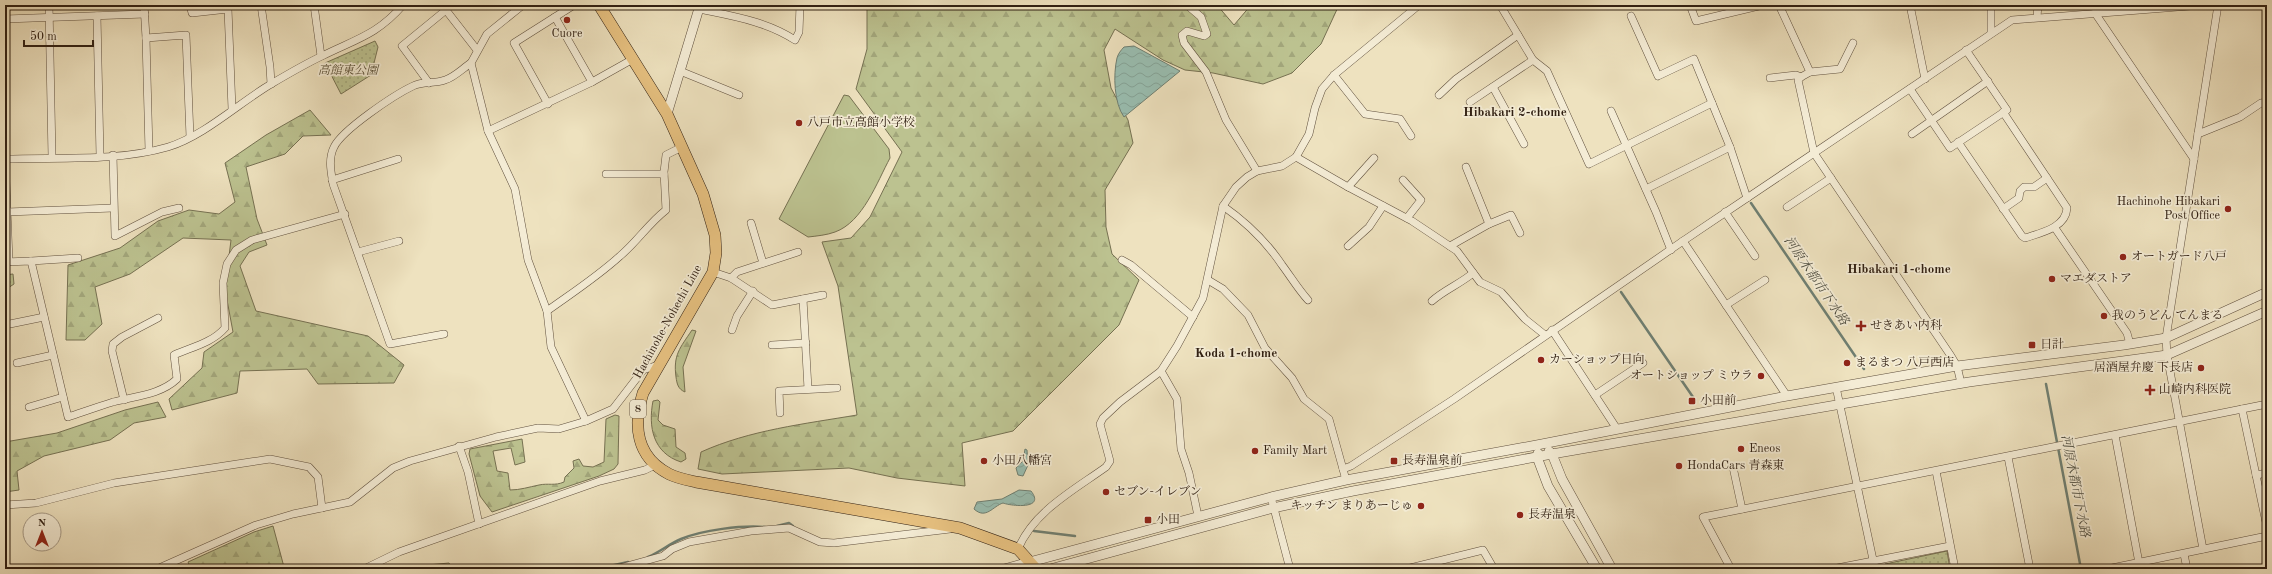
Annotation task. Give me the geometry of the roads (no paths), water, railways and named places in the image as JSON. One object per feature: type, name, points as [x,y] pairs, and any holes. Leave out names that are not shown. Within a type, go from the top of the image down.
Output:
[{"type":"main road","name":"Hachinohe-Nohechi Line","points":[[600,5],[667,114],[703,194],[714,224],[716,253],[713,272],[692,310],[658,365],[643,393],[637,412],[637,433],[644,452],[655,465],[669,474],[696,482],[960,528],[1018,549],[1033,565]]},
{"type":"street","points":[[48,5],[52,158]]},
{"type":"street","points":[[144,5],[149,151]]},
{"type":"street","points":[[190,5],[192,13],[228,9],[232,109]]},
{"type":"street","points":[[261,5],[271,84]]},
{"type":"street","points":[[314,5],[322,56]]},
{"type":"street","points":[[5,158],[113,156],[149,151],[169,146],[190,137],[271,84],[322,56],[359,40],[388,22],[403,5]]},
{"type":"street","points":[[444,334],[390,344],[332,180],[331,157],[334,147],[342,136],[377,108],[412,86],[422,82],[429,83],[446,80],[471,63],[487,34],[523,5]]},
{"type":"street","points":[[548,104],[514,43],[574,5]]},
{"type":"street","points":[[667,114],[700,7],[738,16],[781,31],[795,40],[799,32],[800,5]]},
{"type":"street","points":[[1187,5],[1201,17],[1207,34],[1204,36],[1187,31],[1182,35],[1184,43],[1206,72],[1226,120],[1257,171]]},
{"type":"street","points":[[1018,549],[1030,527],[1049,508],[1106,467],[1110,461],[1100,424],[1103,418],[1160,371],[1177,346],[1203,298],[1223,206],[1236,187],[1247,176],[1257,171],[1282,166],[1296,157],[1309,134],[1315,108],[1322,89],[1334,76],[1419,5]]},
{"type":"street","points":[[1500,5],[1534,60],[1547,71],[1589,164],[1712,103]]},
{"type":"street","points":[[1690,5],[1696,21],[1763,5]]},
{"type":"street","points":[[1779,5],[1810,72]]},
{"type":"street","points":[[1910,5],[1925,79]]},
{"type":"street","points":[[1991,5],[1991,32]]},
{"type":"street","points":[[2037,17],[2038,5]]},
{"type":"street","points":[[1342,469],[1351,466],[1454,399],[1725,212],[1925,79],[1991,32],[2012,20],[2094,12],[2203,5]]},
{"type":"street","points":[[2203,550],[2167,355],[2166,338],[2218,5]]},
{"type":"street","points":[[429,83],[402,46],[444,8],[477,50]]},
{"type":"street","points":[[2094,12],[2194,159]]},
{"type":"street","points":[[5,19],[145,14]]},
{"type":"street","points":[[97,16],[100,156]]},
{"type":"street","points":[[1631,16],[1658,76],[1694,60],[1730,147],[1747,198]]},
{"type":"street","points":[[555,17],[592,82]]},
{"type":"street","points":[[146,38],[186,35],[190,137]]},
{"type":"street","points":[[1439,95],[1456,79],[1518,35]]},
{"type":"street","points":[[1770,78],[1796,75],[1801,76],[1810,72],[1840,69],[1853,43]]},
{"type":"street","points":[[1910,89],[1950,148],[2007,110],[1966,50]]},
{"type":"street","points":[[488,131],[548,104],[633,59]]},
{"type":"street","points":[[1470,102],[1534,60]]},
{"type":"street","points":[[471,63],[488,131],[515,189],[528,260],[547,311],[551,347],[586,421]]},
{"type":"street","points":[[680,71],[739,95]]},
{"type":"street","points":[[1334,76],[1365,114],[1400,119],[1411,136]]},
{"type":"street","points":[[1801,76],[1798,80],[1799,88],[1814,153],[1957,366],[1961,383]]},
{"type":"street","points":[[1912,134],[1988,81]]},
{"type":"street","points":[[1492,87],[1524,144]]},
{"type":"street","points":[[2198,134],[2240,117],[2262,103],[2267,102]]},
{"type":"street","points":[[1612,110],[1671,250]]},
{"type":"street","points":[[1958,142],[2025,238],[2055,228],[2067,212],[2067,208],[2003,112]]},
{"type":"street","points":[[547,311],[589,283],[621,256],[652,221],[666,210],[664,174],[666,155],[682,147]]},
{"type":"street","points":[[1646,189],[1730,147]]},
{"type":"street","points":[[5,154],[7,262],[78,258]]},
{"type":"street","points":[[113,156],[113,208],[115,236],[162,212],[178,208]]},
{"type":"street","points":[[1296,157],[1348,188],[1407,218],[1457,251],[1480,282],[1500,292],[1524,319],[1545,336]]},
{"type":"street","points":[[1348,188],[1374,158]]},
{"type":"street","points":[[332,180],[398,159]]},
{"type":"street","points":[[1466,167],[1489,224]]},
{"type":"street","points":[[606,174],[664,174]]},
{"type":"street","points":[[1787,207],[1831,178]]},
{"type":"street","points":[[2004,209],[2019,198],[2020,191],[2024,187],[2034,187],[2047,178]]},
{"type":"street","points":[[1403,180],[1421,200],[1407,218]]},
{"type":"street","points":[[1223,206],[1246,223],[1282,264],[1301,293],[1308,300]]},
{"type":"street","points":[[1348,246],[1369,227],[1383,206]]},
{"type":"street","points":[[7,212],[113,208]]},
{"type":"street","points":[[1725,212],[1755,256]]},
{"type":"street","points":[[31,261],[68,418],[124,400],[152,393],[170,386],[177,379],[174,355],[200,346],[221,333],[225,328],[223,283],[227,264],[236,250],[252,240],[345,214]]},
{"type":"street","points":[[1450,246],[1489,224],[1511,215],[1520,233]]},
{"type":"street","points":[[751,223],[763,263]]},
{"type":"street","points":[[2055,228],[2127,333],[2130,344]]},
{"type":"street","points":[[358,252],[399,240]]},
{"type":"street","points":[[1683,241],[1787,396]]},
{"type":"street","points":[[731,278],[737,272],[798,252]]},
{"type":"street","points":[[1122,260],[1131,265],[1193,317]]},
{"type":"street","points":[[713,272],[731,278],[753,291],[772,305],[823,295]]},
{"type":"street","points":[[1432,301],[1441,293],[1456,287],[1473,273]]},
{"type":"street","points":[[1208,280],[1223,289],[1248,315],[1265,348],[1292,378],[1304,399],[1329,419],[1346,480]]},
{"type":"street","points":[[1726,305],[1765,280]]},
{"type":"street","points":[[732,330],[737,316],[753,291]]},
{"type":"street","points":[[1004,569],[1033,565],[1198,516],[1271,497],[1346,480],[1542,444],[1787,396],[1957,366],[2166,338],[2267,292]]},
{"type":"street","points":[[803,299],[808,389]]},
{"type":"street","points":[[1050,569],[1273,508],[1552,454],[1961,383],[2167,355],[2267,311]]},
{"type":"street","points":[[5,325],[44,317]]},
{"type":"street","points":[[124,400],[112,351],[113,344],[122,337],[158,318]]},
{"type":"street","points":[[1552,330],[1617,429]]},
{"type":"street","points":[[772,345],[806,343]]},
{"type":"street","points":[[17,363],[53,355]]},
{"type":"street","points":[[1595,395],[1643,363]]},
{"type":"street","points":[[157,569],[256,525],[293,514],[350,502],[393,468],[459,446],[538,428],[559,429],[586,421],[613,409],[643,370],[658,365]]},
{"type":"street","points":[[1160,371],[1177,399],[1181,449],[1189,472],[1198,516]]},
{"type":"street","points":[[1836,387],[1856,487],[1875,569]]},
{"type":"street","points":[[780,413],[779,390],[837,388]]},
{"type":"street","points":[[29,407],[63,397]]},
{"type":"street","points":[[1731,569],[1703,517],[2267,404]]},
{"type":"street","points":[[2242,409],[2267,527]]},
{"type":"street","points":[[2115,435],[2139,563]]},
{"type":"street","points":[[1542,444],[1552,454],[1562,479],[1612,569]]},
{"type":"street","points":[[1542,444],[1537,457],[1548,486],[1596,569]]},
{"type":"street","points":[[459,446],[468,472],[479,524]]},
{"type":"street","points":[[2008,456],[2030,569]]},
{"type":"street","points":[[5,505],[36,503],[114,483],[270,459],[310,467],[318,477],[322,508]]},
{"type":"street","points":[[364,569],[399,552],[446,537],[600,481],[645,470],[655,465]]},
{"type":"street","points":[[1732,467],[1742,509]]},
{"type":"street","points":[[1936,471],[1955,569]]},
{"type":"street","points":[[2256,475],[2267,473]]},
{"type":"street","points":[[1271,497],[1290,569]]},
{"type":"street","points":[[616,569],[662,556],[672,549],[689,542],[751,531],[789,528],[820,542],[834,543],[960,528]]},
{"type":"street","points":[[2107,569],[2267,536]]},
{"type":"street","points":[[1832,569],[1950,546]]},
{"type":"street","points":[[1406,569],[1482,550],[1494,569]]},
{"type":"street","points":[[2184,554],[2187,569]]},
{"type":"water","points":[[1134,46],[1180,71],[1124,117],[1116,97],[1116,65],[1118,55],[1124,47]]},
{"type":"water","points":[[1025,449],[1027,450],[1028,465],[1023,476],[1018,475],[1016,468],[1023,461]]},
{"type":"water","points":[[1019,490],[1031,491],[1034,501],[1031,504],[1019,506],[1003,503],[986,513],[978,512],[974,509],[977,502],[1002,499]]},
{"type":"waterway","name":"河原木都市下水路","points":[[1751,203],[1864,369]]},
{"type":"waterway","name":"河原木都市下水路","points":[[1621,292],[1695,400]]},
{"type":"waterway","name":"河原木都市下水路","points":[[2046,384],[2081,569]]},
{"type":"waterway","name":"河原木都市下水路","points":[[777,526],[789,523],[793,526]]},
{"type":"waterway","name":"河原木都市下水路","points":[[648,557],[677,541],[700,533],[734,528],[765,527]]},
{"type":"waterway","name":"河原木都市下水路","points":[[1034,531],[1075,536]]},
{"type":"waterway","name":"河原木都市下水路","points":[[563,569],[610,566],[628,562]]},
{"type":"place","name":"Cuore","points":[[567,20]]},
{"type":"place","name":"八戸市立高館小学校","points":[[799,123]]},
{"type":"place","name":"Hachinohe Hibakari Post Office","points":[[2228,209]]},
{"type":"place","name":"オートガード八戸","points":[[2123,257]]},
{"type":"place","name":"マエダストア","points":[[2052,279]]},
{"type":"place","name":"我のうどん てんまる","points":[[2104,316]]},
{"type":"place","name":"せきあい内科","points":[[1861,326]]},
{"type":"place","name":"日計","points":[[2032,345]]},
{"type":"place","name":"カーショップ日向","points":[[1541,360]]},
{"type":"place","name":"まるまつ 八戸西店","points":[[1847,363]]},
{"type":"place","name":"居酒屋弁慶 下長店","points":[[2201,368]]},
{"type":"place","name":"オートショップ ミウラ","points":[[1761,376]]},
{"type":"place","name":"山崎内科医院","points":[[2150,390]]},
{"type":"place","name":"小田前","points":[[1692,401]]},
{"type":"place","name":"Eneos","points":[[1741,449]]},
{"type":"place","name":"Family Mart","points":[[1255,451]]},
{"type":"place","name":"小田八幡宮","points":[[984,461]]},
{"type":"place","name":"長寿温泉前","points":[[1394,461]]},
{"type":"place","name":"HondaCars 青森東","points":[[1679,466]]},
{"type":"place","name":"セブン-イレブン","points":[[1106,492]]},
{"type":"place","name":"キッチン まりあーじゅ","points":[[1421,506]]},
{"type":"place","name":"長寿温泉","points":[[1520,515]]},
{"type":"place","name":"小田","points":[[1148,520]]},
{"type":"district","name":"Hibakari 2-chome","points":[[1515,112]]},
{"type":"district","name":"Hibakari 1-chome","points":[[1899,269]]},
{"type":"district","name":"Koda 1-chome","points":[[1236,353]]},
{"type":"park label","name":"高館東公園","points":[[348,71]]}]
